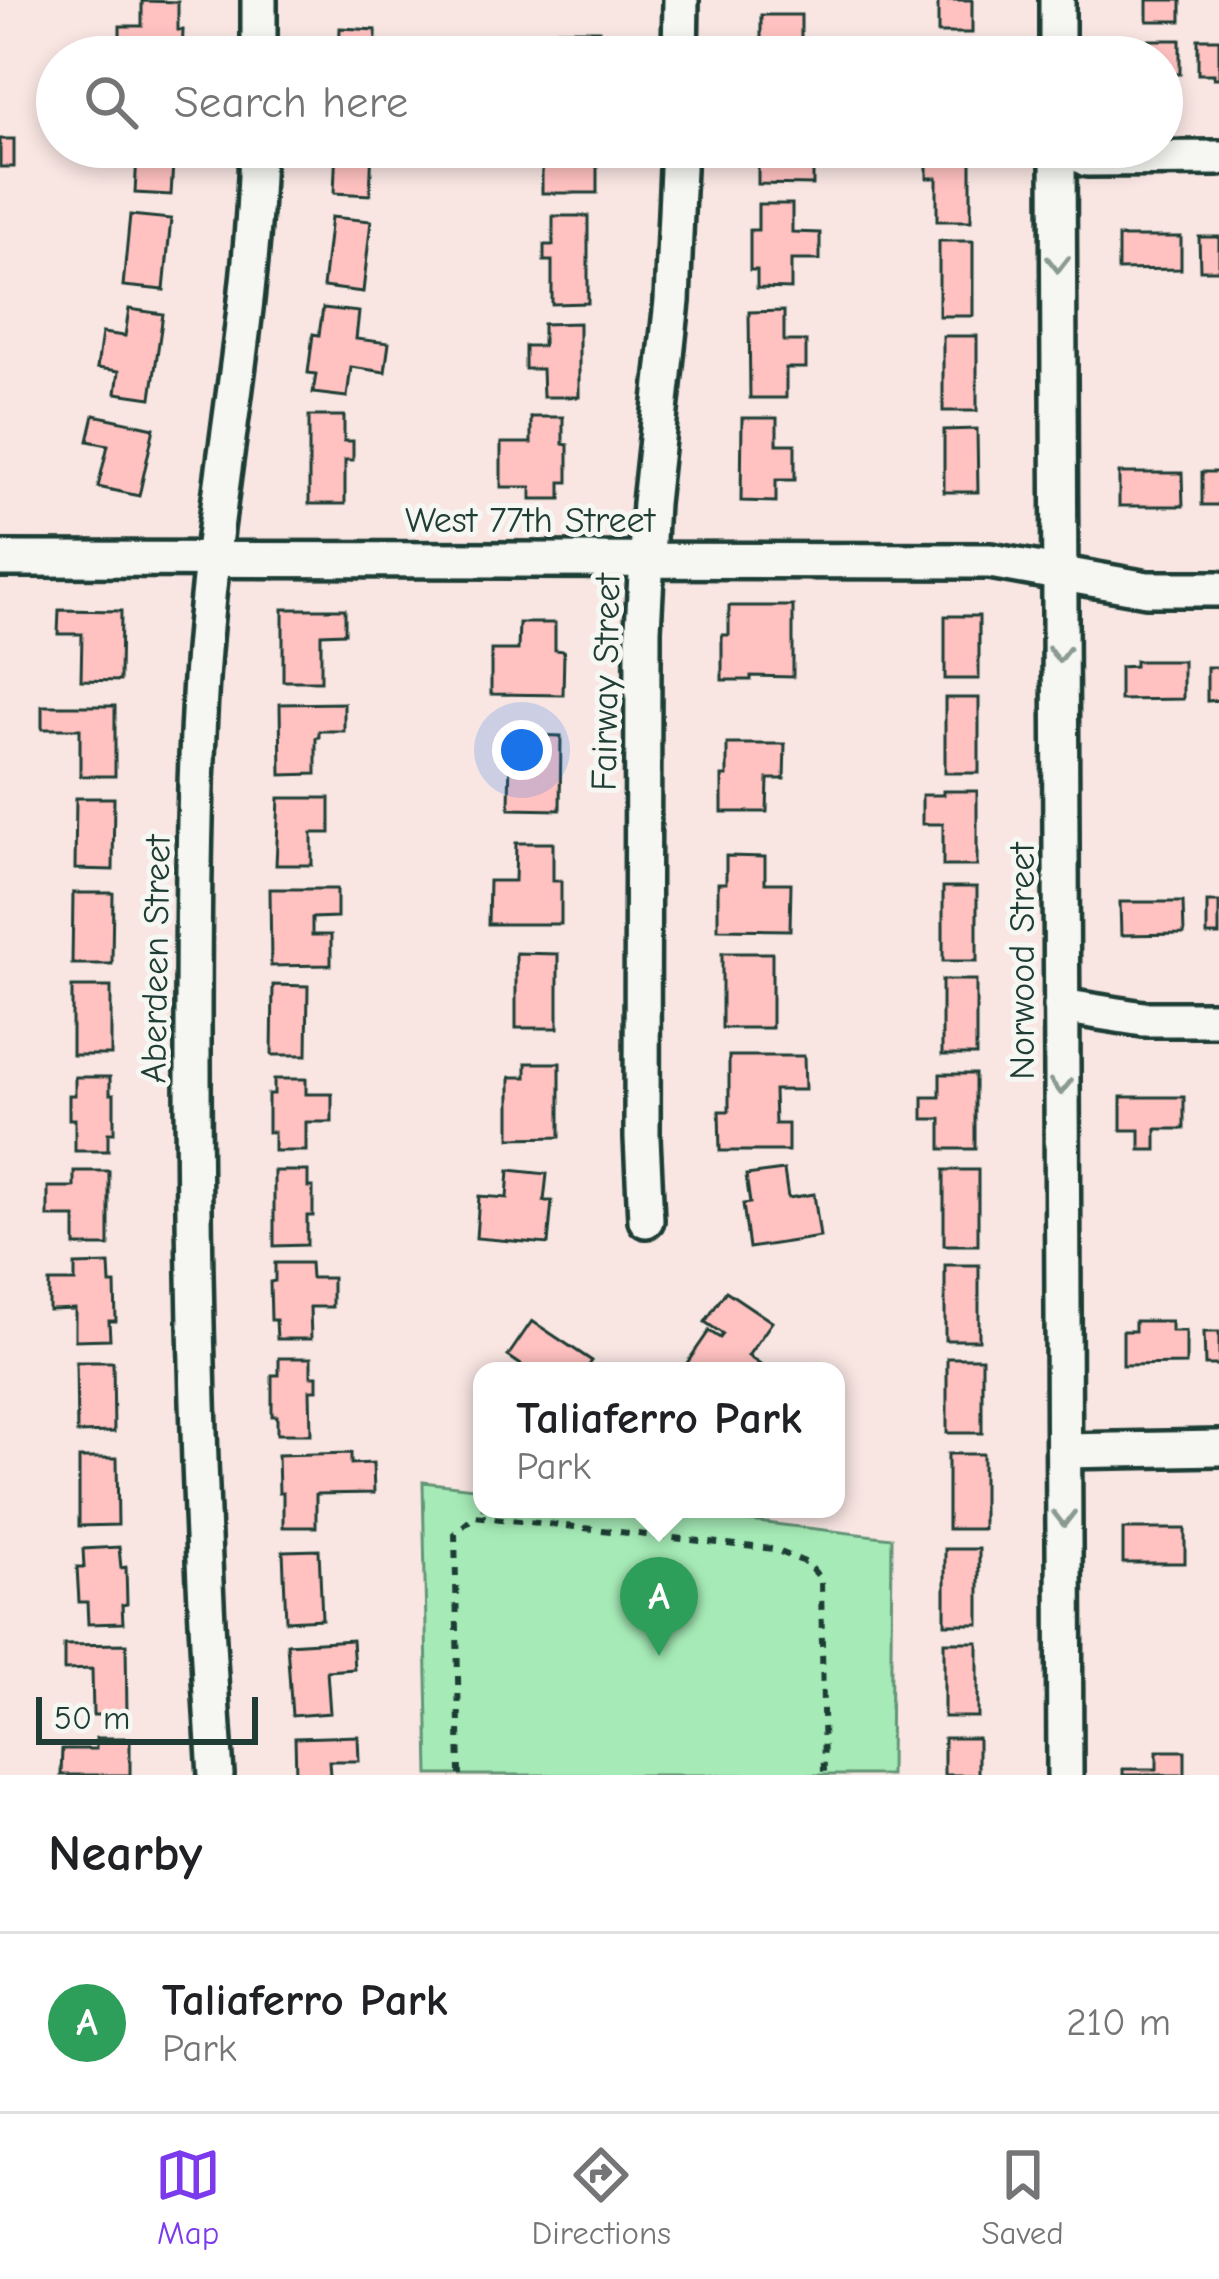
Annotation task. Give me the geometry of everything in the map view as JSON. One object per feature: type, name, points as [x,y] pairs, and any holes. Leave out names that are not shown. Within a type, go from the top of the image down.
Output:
[{"type":"street","points":[[259,36],[260,0]]},
{"type":"street","points":[[680,36],[681,0]]},
{"type":"street","points":[[1057,0],[1057,36]]},
{"type":"street","points":[[1183,158],[1219,158]]},
{"type":"street","name":"Aberdeen Street","points":[[217,1775],[199,1466],[193,937],[200,704],[211,558],[248,281],[256,168]]},
{"type":"street","name":"Fairway Street","points":[[646,1220],[643,629],[650,503],[672,301],[678,168]]},
{"type":"street","name":"Norwood Street","points":[[1058,168],[1065,1775]]},
{"type":"street","name":"West 77th Street","points":[[0,559],[990,561],[1147,589],[1219,589]]},
{"type":"street","points":[[1060,1006],[1143,1019],[1219,1019]]},
{"type":"street","points":[[1064,1451],[1219,1448]]},
{"type":"path","points":[[460,1775],[455,1533],[474,1518]]},
{"type":"path","points":[[493,1518],[773,1550],[807,1563],[821,1579],[824,1775]]},
{"type":"green space","points":[[423,1482],[473,1488],[473,1518],[724,1518],[892,1538],[890,1775],[429,1775]]},
{"type":"building","points":[[938,0],[972,0],[972,33],[938,33]]},
{"type":"building","points":[[1147,0],[1181,0],[1181,21],[1147,21]]},
{"type":"building","points":[[142,1],[178,2],[178,30],[183,30],[183,36],[120,36],[120,26],[142,26]]},
{"type":"building","points":[[761,15],[801,15],[801,36],[761,36]]},
{"type":"building","points":[[340,28],[376,30],[376,36],[340,36]]},
{"type":"building","points":[[558,30],[599,30],[599,36],[558,36]]},
{"type":"building","points":[[1198,39],[1219,39],[1219,78],[1198,74]]},
{"type":"building","points":[[0,139],[14,139],[14,167],[0,167]]},
{"type":"building","points":[[136,168],[173,168],[171,195],[135,193]]},
{"type":"building","points":[[335,168],[371,168],[370,195],[334,193]]},
{"type":"building","points":[[542,168],[597,168],[597,193],[542,193]]},
{"type":"building","points":[[758,168],[813,168],[813,185],[758,184]]},
{"type":"building","points":[[927,168],[971,168],[971,221],[937,221],[937,178],[927,178]]},
{"type":"building","points":[[758,204],[792,204],[792,232],[820,233],[820,260],[791,260],[791,289],[757,288],[757,270],[750,270],[750,230],[758,230]]},
{"type":"building","points":[[130,215],[171,219],[164,290],[123,286]]},
{"type":"building","points":[[553,216],[588,216],[588,303],[552,304],[552,261],[544,261],[544,245],[553,245]]},
{"type":"building","points":[[331,217],[371,221],[363,292],[323,287]]},
{"type":"building","points":[[1118,237],[1181,237],[1181,269],[1118,270]]},
{"type":"building","points":[[1199,237],[1219,237],[1219,270],[1200,270]]},
{"type":"building","points":[[939,241],[973,241],[973,316],[939,316]]},
{"type":"building","points":[[323,308],[359,312],[356,339],[389,343],[385,372],[351,367],[347,397],[313,393],[316,374],[308,373],[313,334],[319,335]]},
{"type":"building","points":[[129,309],[163,314],[151,398],[116,393],[119,371],[97,368],[102,333],[125,336]]},
{"type":"building","points":[[784,311],[784,341],[806,341],[806,368],[786,368],[786,398],[750,398],[749,312]]},
{"type":"building","points":[[579,323],[579,397],[543,397],[542,369],[525,369],[525,346],[543,346],[543,324]]},
{"type":"building","points":[[943,336],[977,336],[977,411],[943,411]]},
{"type":"building","points":[[94,415],[154,428],[139,496],[98,487],[108,445],[88,441]]},
{"type":"building","points":[[309,416],[344,416],[344,441],[353,441],[353,460],[345,460],[345,504],[309,504]]},
{"type":"building","points":[[531,417],[563,417],[568,482],[561,482],[561,499],[531,499],[531,487],[501,487],[501,443],[531,443]]},
{"type":"building","points":[[742,418],[777,418],[777,444],[795,444],[795,480],[776,480],[776,502],[741,501]]},
{"type":"building","points":[[977,429],[978,492],[944,492],[944,430]]},
{"type":"building","points":[[1202,472],[1219,472],[1219,505],[1202,505]]},
{"type":"building","points":[[1119,473],[1182,473],[1183,506],[1119,506]]},
{"type":"building","points":[[729,606],[793,606],[793,677],[722,680],[722,635],[729,635]]},
{"type":"building","points":[[283,609],[345,609],[345,633],[321,634],[321,681],[283,681]]},
{"type":"building","points":[[59,610],[121,611],[120,681],[81,680],[82,634],[58,634]]},
{"type":"building","points":[[945,616],[979,616],[979,679],[945,679]]},
{"type":"building","points":[[519,623],[555,623],[555,650],[564,651],[563,695],[491,694],[491,650],[518,650]]},
{"type":"building","points":[[1135,661],[1183,661],[1183,699],[1120,700],[1120,667],[1135,666]]},
{"type":"building","points":[[1207,667],[1219,667],[1219,700],[1207,701]]},
{"type":"building","points":[[945,698],[979,698],[979,773],[945,773]]},
{"type":"building","points":[[344,703],[344,731],[319,731],[316,738],[316,774],[281,775],[280,704]]},
{"type":"building","points":[[42,706],[115,706],[115,776],[80,776],[80,729],[42,729]]},
{"type":"building","points":[[528,735],[561,736],[560,810],[509,809],[510,751],[527,751]]},
{"type":"building","points":[[727,744],[785,744],[784,779],[768,779],[767,812],[722,812]]},
{"type":"building","points":[[943,791],[977,791],[977,866],[943,866],[943,824],[922,824],[922,795],[943,795]]},
{"type":"building","points":[[76,798],[114,798],[113,870],[75,869]]},
{"type":"building","points":[[279,798],[330,798],[330,833],[312,833],[312,865],[276,865]]},
{"type":"building","points":[[516,843],[553,843],[553,881],[561,881],[561,924],[488,924],[489,881],[515,881]]},
{"type":"building","points":[[726,856],[765,857],[765,883],[791,883],[790,930],[718,929],[718,883],[726,883]]},
{"type":"building","points":[[943,887],[977,887],[977,961],[943,961]]},
{"type":"building","points":[[270,889],[337,889],[337,917],[312,918],[312,935],[331,935],[331,965],[271,966]]},
{"type":"building","points":[[73,893],[113,893],[112,964],[72,964]]},
{"type":"building","points":[[1120,902],[1183,902],[1184,934],[1121,935]]},
{"type":"building","points":[[1207,902],[1219,902],[1219,935],[1207,935]]},
{"type":"building","points":[[516,953],[558,954],[558,1028],[516,1028]]},
{"type":"building","points":[[722,953],[772,953],[772,1028],[722,1028]]},
{"type":"building","points":[[942,980],[976,980],[976,1055],[942,1055]]},
{"type":"building","points":[[273,985],[308,986],[307,1055],[272,1055]]},
{"type":"building","points":[[72,987],[111,987],[111,1055],[72,1055]]},
{"type":"building","points":[[729,1056],[804,1056],[805,1090],[774,1090],[775,1124],[788,1124],[788,1151],[720,1151],[719,1111],[729,1111]]},
{"type":"building","points":[[526,1063],[560,1063],[560,1137],[510,1138],[510,1077],[526,1077]]},
{"type":"building","points":[[940,1074],[975,1074],[975,1149],[941,1149],[941,1119],[923,1119],[923,1097],[940,1097]]},
{"type":"building","points":[[75,1077],[110,1077],[114,1133],[108,1133],[108,1151],[75,1151],[69,1095],[75,1095]]},
{"type":"building","points":[[274,1079],[306,1079],[306,1094],[332,1094],[332,1122],[306,1122],[306,1151],[274,1151],[274,1132],[268,1132],[268,1094],[274,1094]]},
{"type":"building","points":[[1121,1097],[1184,1097],[1184,1129],[1156,1129],[1156,1150],[1140,1150],[1140,1130],[1121,1130]]},
{"type":"building","points":[[509,1170],[547,1174],[544,1201],[552,1201],[548,1244],[476,1238],[479,1196],[507,1198]]},
{"type":"building","points":[[784,1170],[788,1198],[814,1194],[820,1237],[749,1248],[743,1204],[750,1203],[746,1175]]},
{"type":"building","points":[[944,1170],[978,1170],[978,1245],[944,1245]]},
{"type":"building","points":[[74,1171],[109,1171],[109,1246],[75,1246],[75,1217],[48,1217],[48,1187],[74,1187]]},
{"type":"building","points":[[274,1171],[308,1171],[313,1216],[307,1216],[307,1245],[274,1246]]},
{"type":"building","points":[[275,1263],[310,1263],[311,1278],[332,1278],[332,1307],[310,1307],[311,1339],[277,1339],[276,1320],[271,1320],[270,1282],[275,1281]]},
{"type":"building","points":[[109,1264],[116,1321],[109,1321],[110,1339],[75,1340],[75,1309],[49,1310],[49,1282],[75,1282],[75,1265]]},
{"type":"building","points":[[945,1265],[979,1265],[979,1340],[945,1340]]},
{"type":"building","points":[[726,1291],[772,1322],[748,1356],[756,1362],[688,1362],[709,1331],[720,1338],[723,1334],[705,1322]]},
{"type":"building","points":[[532,1321],[592,1361],[517,1362],[508,1356]]},
{"type":"building","points":[[1135,1321],[1171,1321],[1171,1331],[1186,1331],[1186,1364],[1123,1365],[1123,1331],[1135,1331]]},
{"type":"building","points":[[1204,1332],[1219,1332],[1219,1365],[1205,1365]]},
{"type":"building","points":[[279,1358],[311,1358],[317,1390],[310,1390],[311,1434],[277,1434],[272,1375],[279,1375]]},
{"type":"building","points":[[947,1358],[982,1358],[982,1433],[947,1433]]},
{"type":"building","points":[[76,1362],[113,1362],[114,1432],[77,1433]]},
{"type":"building","points":[[351,1453],[351,1464],[373,1463],[374,1493],[316,1494],[316,1527],[283,1527],[278,1455]]},
{"type":"building","points":[[948,1454],[983,1454],[983,1529],[948,1529]]},
{"type":"building","points":[[79,1458],[117,1458],[118,1525],[79,1526]]},
{"type":"building","points":[[1123,1529],[1185,1529],[1185,1563],[1123,1563]]},
{"type":"building","points":[[119,1547],[121,1568],[126,1567],[123,1623],[88,1624],[87,1602],[79,1602],[77,1567],[84,1567],[83,1549]]},
{"type":"building","points":[[945,1549],[979,1549],[979,1624],[945,1624]]},
{"type":"building","points":[[319,1550],[322,1619],[286,1621],[283,1551]]},
{"type":"building","points":[[352,1640],[354,1669],[327,1671],[330,1713],[292,1716],[287,1644]]},
{"type":"building","points":[[944,1642],[978,1642],[978,1717],[944,1717]]},
{"type":"building","points":[[126,1644],[127,1715],[93,1715],[92,1669],[64,1670],[64,1645]]},
{"type":"building","points":[[358,1736],[359,1761],[329,1761],[330,1775],[296,1775],[295,1738]]},
{"type":"building","points":[[96,1738],[130,1738],[130,1775],[61,1775],[62,1749],[96,1749]]},
{"type":"building","points":[[944,1738],[978,1738],[978,1775],[944,1775]]},
{"type":"building","points":[[1157,1751],[1185,1751],[1185,1775],[1123,1775],[1123,1769],[1157,1769]]},
{"type":"place","name":"Taliaferro Park","points":[[659,1656]]}]
